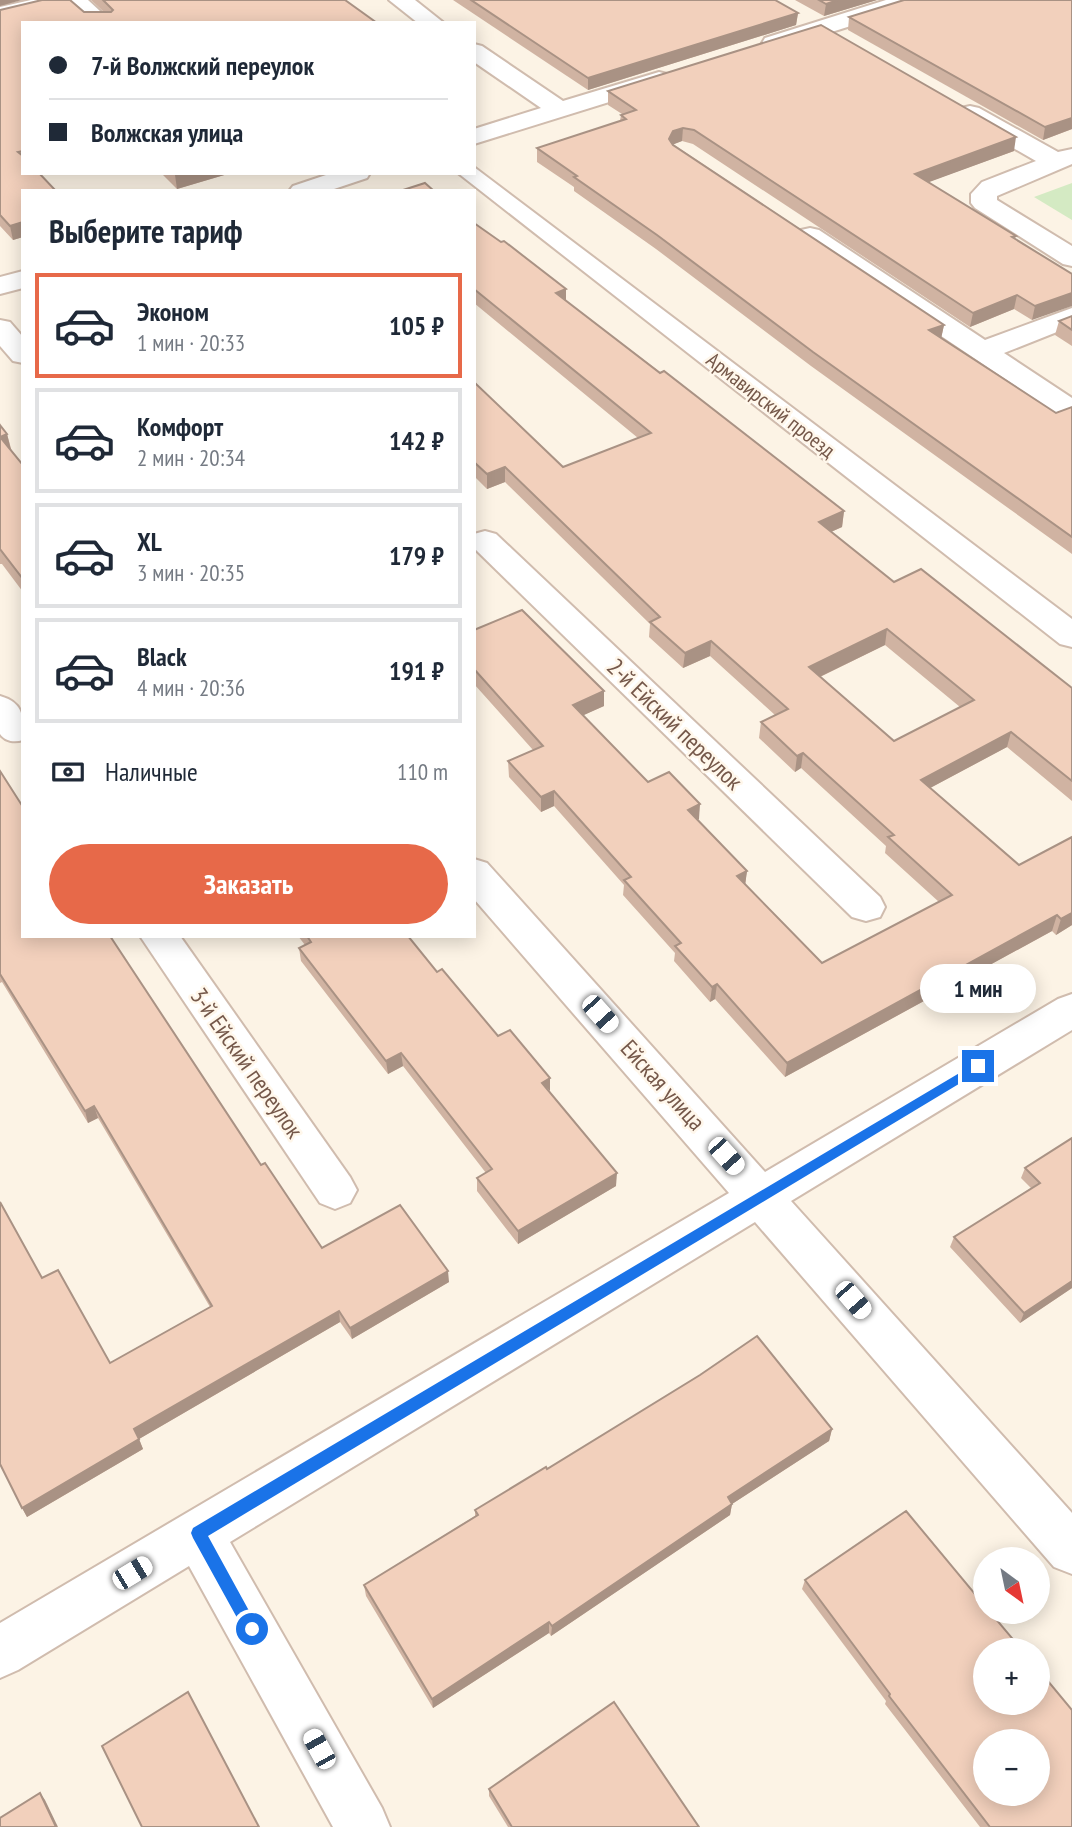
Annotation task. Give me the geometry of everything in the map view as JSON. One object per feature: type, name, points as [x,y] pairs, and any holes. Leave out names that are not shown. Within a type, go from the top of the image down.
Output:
[{"type":"street","points":[[400,0],[430,21]]},
{"type":"street","points":[[756,48],[909,0]]},
{"type":"street","points":[[0,14],[47,3],[79,4],[100,21]]},
{"type":"street","points":[[798,14],[845,41]]},
{"type":"street","points":[[476,52],[560,110]]},
{"type":"street","points":[[476,136],[678,73]]},
{"type":"street","points":[[950,101],[1063,158]]},
{"type":"street","points":[[1063,158],[990,187],[984,194],[984,203],[1072,258]]},
{"type":"street","points":[[283,175],[300,189]]},
{"type":"street","points":[[308,189],[352,175]]},
{"type":"street","name":"Армавирский проезд","points":[[473,175],[1072,636]]},
{"type":"street","points":[[787,220],[1072,411]]},
{"type":"street","points":[[0,286],[21,280]]},
{"type":"street","points":[[984,351],[1072,316]]},
{"type":"street","points":[[0,328],[21,353]]},
{"type":"street","name":"2-й Ейский переулок","points":[[478,539],[866,907]]},
{"type":"street","name":"Ейская улица","points":[[476,875],[1072,1550]]},
{"type":"street","name":"3-й Ейский переулок","points":[[160,938],[335,1190]]},
{"type":"street","points":[[0,1652],[1072,1010]]},
{"type":"street","points":[[198,1533],[363,1827]]},
{"type":"green space","points":[[1072,183],[1072,220],[1034,197]]},
{"type":"building","points":[[42,0],[70,0],[84,12],[111,12],[113,10],[103,0],[345,0],[374,21],[21,21],[21,151],[18,152],[21,154],[21,175],[41,175],[54,189],[21,189],[21,223],[10,226],[0,215],[0,10]]},
{"type":"building","points":[[471,0],[775,0],[798,13],[588,78]]},
{"type":"building","points":[[819,0],[838,0],[826,4]]},
{"type":"building","points":[[904,0],[1072,0],[1072,118],[1045,127],[849,17]]},
{"type":"building","points":[[821,25],[1016,137],[915,174],[1072,274],[1072,293],[1035,306],[1017,295],[973,313],[694,130],[683,128],[673,131],[669,139],[673,145],[944,325],[929,330],[1056,413],[1072,407],[1072,537],[813,352],[537,148],[626,119],[621,115],[636,110],[608,91]]},
{"type":"building","points":[[425,183],[432,189],[406,189]]},
{"type":"building","points":[[476,224],[501,242],[504,241],[566,289],[556,293],[660,373],[664,371],[844,511],[819,522],[894,582],[921,569],[1072,688],[1072,781],[1011,732],[921,780],[1019,865],[1072,837],[1072,913],[1061,919],[1057,915],[787,1063],[717,984],[712,987],[675,946],[681,943],[624,880],[631,877],[554,791],[541,797],[508,761],[543,746],[476,671],[476,629],[522,610],[604,691],[573,705],[648,782],[669,772],[700,804],[688,810],[747,871],[737,876],[822,963],[952,895],[888,837],[894,835],[803,753],[797,756],[761,722],[788,709],[711,641],[685,653],[650,622],[660,617],[505,467],[487,474],[476,464],[476,384],[563,467],[651,433],[476,291]],"holes":[[[887,629],[974,700],[894,741],[809,667]]]},
{"type":"building","points":[[1072,316],[1072,330],[1059,321]]},
{"type":"building","points":[[0,425],[7,434],[0,437]]},
{"type":"building","points":[[0,437],[21,463],[21,576],[0,549]]},
{"type":"building","points":[[0,771],[21,804],[21,938],[111,938],[261,1165],[265,1163],[322,1248],[400,1205],[448,1271],[350,1328],[339,1311],[134,1429],[139,1439],[22,1508],[0,1464],[0,1202],[42,1278],[58,1270],[110,1363],[212,1306],[94,1106],[85,1111],[0,974]]},
{"type":"building","points":[[308,938],[410,938],[437,972],[442,969],[498,1036],[510,1030],[550,1078],[542,1083],[617,1173],[518,1231],[477,1178],[492,1169],[401,1053],[386,1061],[299,948],[311,942]]},
{"type":"building","points":[[1072,1138],[1072,1281],[1024,1313],[954,1237],[1040,1183],[1025,1168]]},
{"type":"building","points":[[757,1336],[832,1429],[728,1497],[732,1504],[552,1626],[549,1622],[432,1699],[364,1585],[478,1515],[475,1510],[700,1375]]},
{"type":"building","points":[[906,1511],[973,1592],[973,1624],[1000,1624],[1012,1638],[973,1638],[973,1715],[1050,1715],[1050,1683],[1072,1710],[1072,1827],[990,1827],[974,1806],[1050,1806],[1050,1729],[973,1729],[973,1805],[805,1580]]},
{"type":"building","points":[[188,1692],[259,1827],[142,1827],[102,1746]]},
{"type":"building","points":[[614,1702],[699,1827],[512,1827],[489,1789]]},
{"type":"building","points":[[40,1793],[56,1827],[0,1827],[0,1818]]},
{"type":"route","points":[[252,1629],[198,1533],[978,1066]]}]
